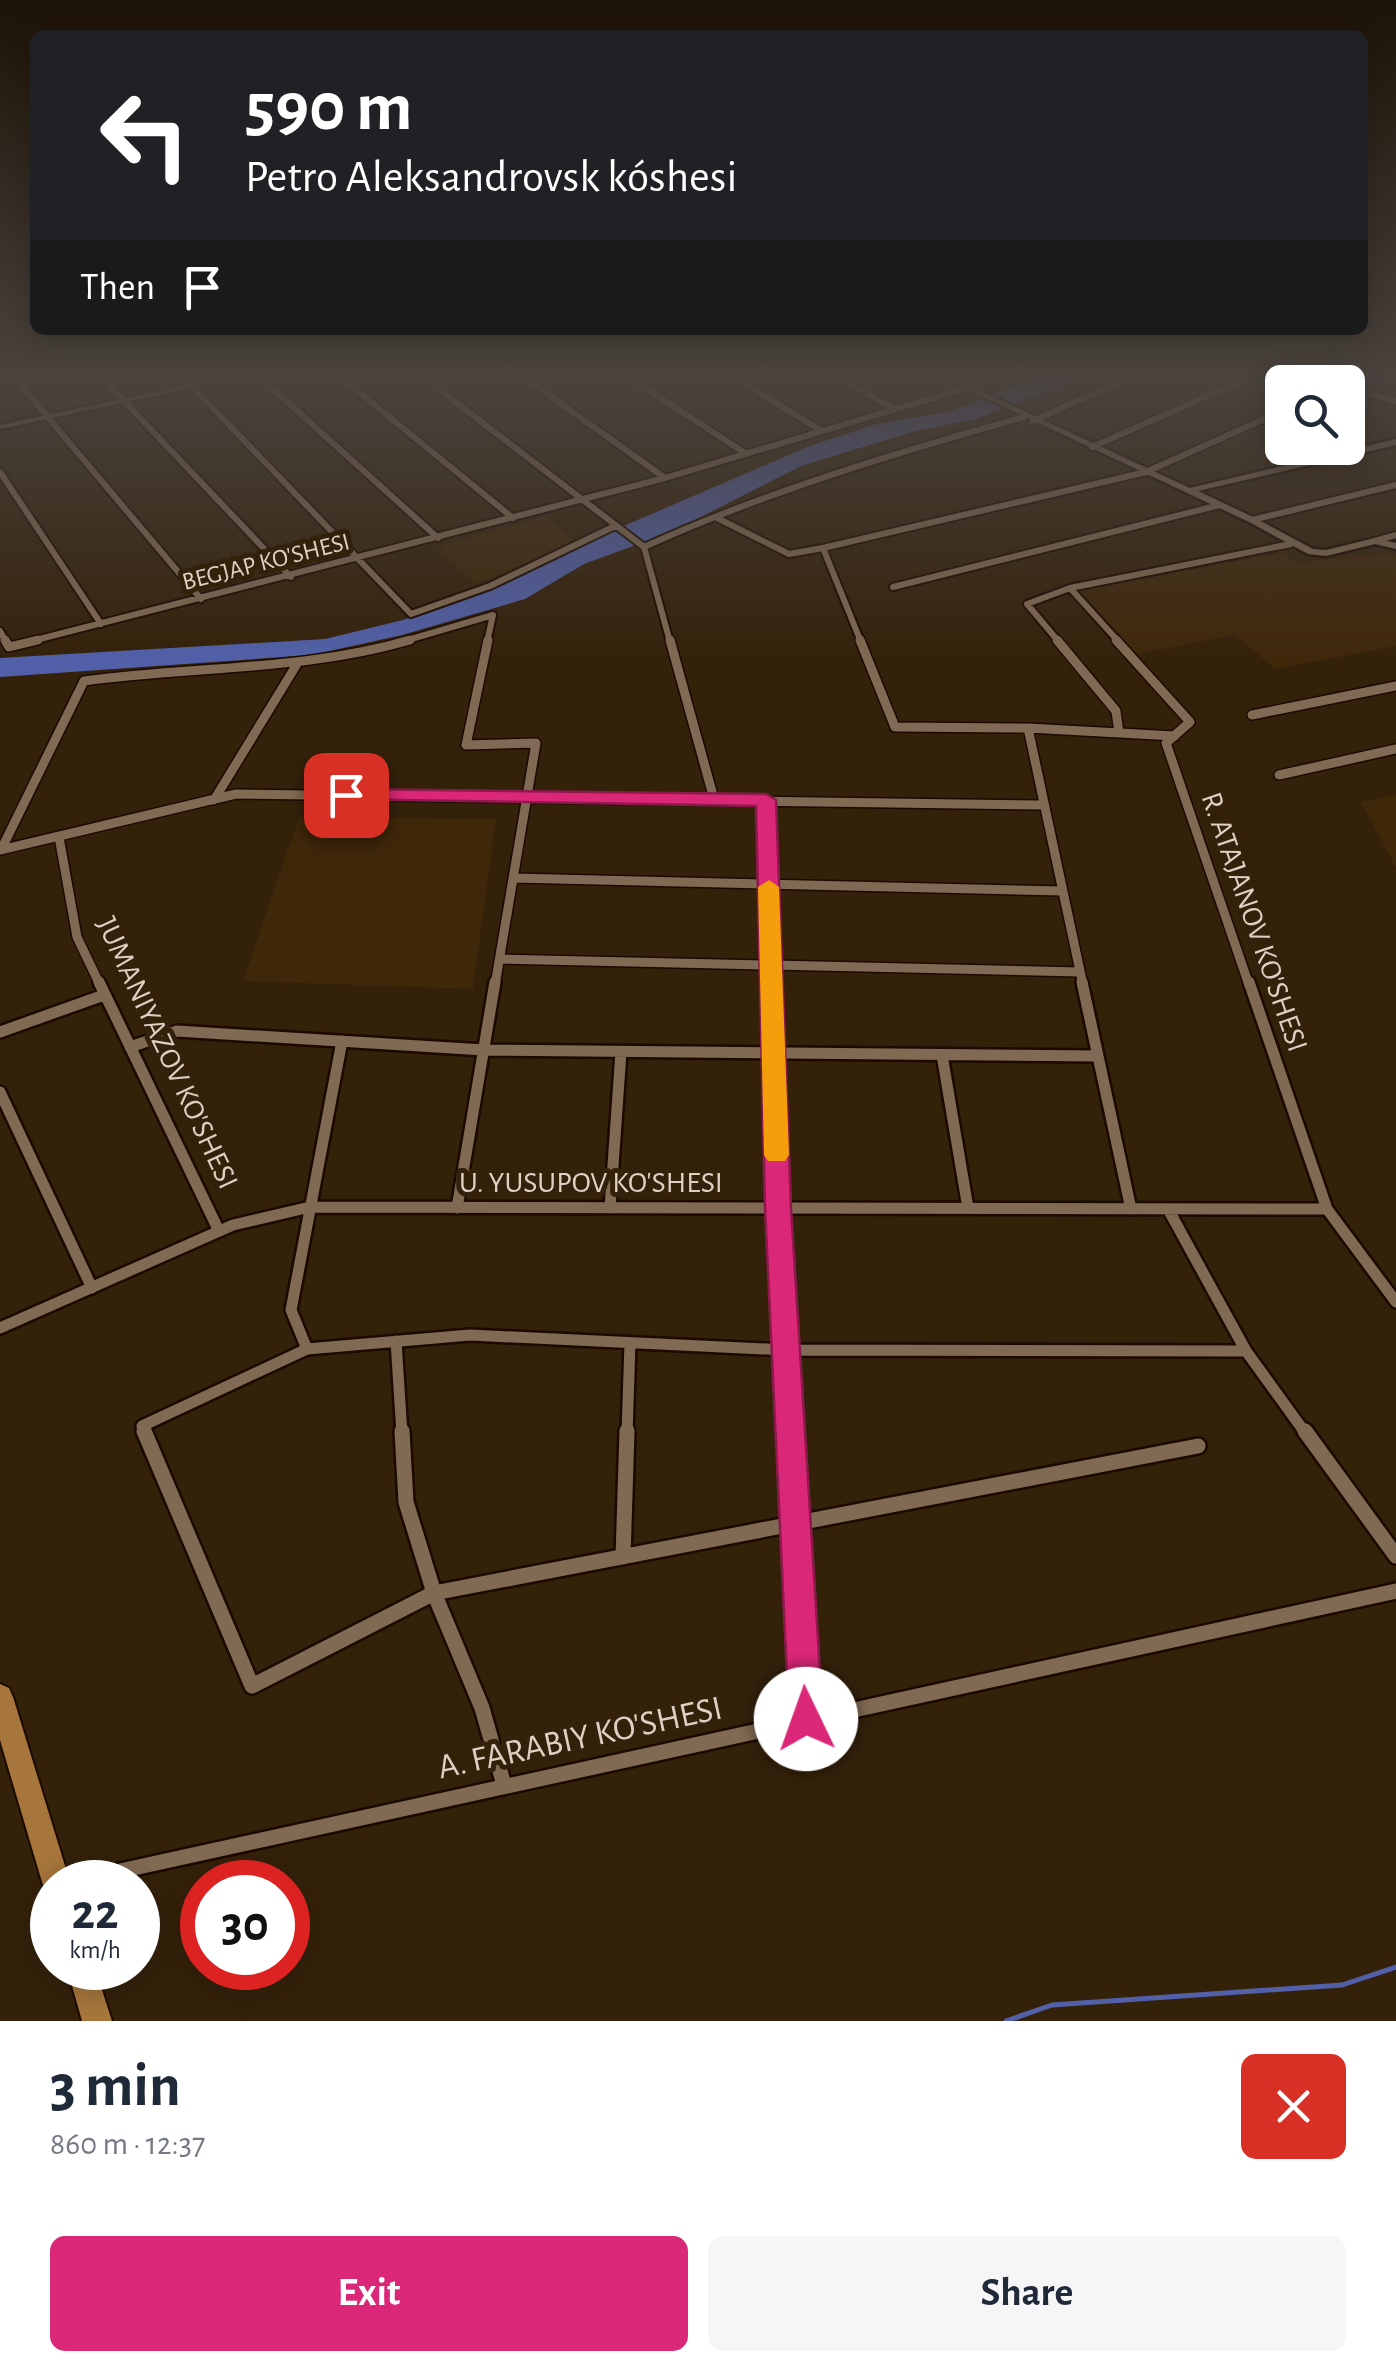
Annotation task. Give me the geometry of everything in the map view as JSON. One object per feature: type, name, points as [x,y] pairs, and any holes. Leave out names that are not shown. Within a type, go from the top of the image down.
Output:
[{"type":"highway","points":[[0,1697],[49,1860]]},
{"type":"highway","points":[[89,1990],[98,2021]]},
{"type":"street","points":[[2,474],[101,624]]},
{"type":"street","points":[[98,474],[201,599]]},
{"type":"street","points":[[194,474],[291,577]]},
{"type":"street","points":[[276,474],[411,614],[490,586],[617,528]]},
{"type":"street","points":[[367,474],[438,538]]},
{"type":"street","points":[[459,474],[513,518]]},
{"type":"street","points":[[549,474],[642,546],[714,799]]},
{"type":"street","points":[[660,474],[665,478]]},
{"type":"street","name":"BEGJAP KO'SHESI","points":[[0,631],[9,647],[677,474]]},
{"type":"street","points":[[642,546],[838,474]]},
{"type":"street","points":[[717,518],[788,554],[1136,474]]},
{"type":"street","points":[[1151,474],[1252,520],[1310,552],[1326,553],[1396,535]]},
{"type":"street","points":[[1188,491],[1259,474]]},
{"type":"street","points":[[1252,520],[1396,486]]},
{"type":"street","points":[[893,587],[1220,505]]},
{"type":"street","points":[[1375,540],[1396,546]]},
{"type":"street","points":[[1119,733],[1116,712],[1026,604],[1070,588],[1291,544]]},
{"type":"street","points":[[823,548],[895,727],[1028,728],[1175,736]]},
{"type":"street","name":"R. ATAJANOV KO'SHESI","points":[[1070,588],[1190,722],[1166,743],[1326,1209],[1396,1302]]},
{"type":"street","points":[[0,850],[84,681],[164,670],[297,664],[392,646],[493,615],[466,746],[536,743],[456,1208]]},
{"type":"street","points":[[214,800],[297,664]]},
{"type":"street","points":[[1252,715],[1396,686]]},
{"type":"street","points":[[1028,728],[1131,1208]]},
{"type":"street","points":[[1278,774],[1396,749]]},
{"type":"street","points":[[0,850],[236,794],[1043,805]]},
{"type":"street","points":[[766,800],[778,1208],[806,1719]]},
{"type":"street","name":"JUMANIYAZOV KO'SHESI","points":[[59,838],[76,937],[220,1231]]},
{"type":"street","points":[[514,878],[1062,891]]},
{"type":"street","points":[[500,959],[1080,972]]},
{"type":"street","points":[[0,1032],[104,994]]},
{"type":"street","points":[[130,1047],[177,1030],[484,1050],[1098,1056]]},
{"type":"street","points":[[307,1349],[290,1310],[342,1041]]},
{"type":"street","points":[[610,1208],[622,1052]]},
{"type":"street","points":[[942,1055],[968,1208]]},
{"type":"street","points":[[0,1092],[92,1288]]},
{"type":"street","name":"U. YUSUPOV KO'SHESI","points":[[0,1328],[220,1231],[310,1207],[1326,1209]]},
{"type":"street","points":[[1168,1209],[1246,1351],[1396,1556]]},
{"type":"street","points":[[1198,1446],[434,1592],[252,1686],[142,1426],[307,1349],[470,1335],[786,1350],[1246,1351]]},
{"type":"street","points":[[396,1341],[406,1502],[434,1592],[482,1708],[504,1785]]},
{"type":"street","points":[[623,1557],[630,1342]]},
{"type":"street","name":"A. FARABIY KO'SHESI","points":[[160,1862],[1396,1591]]},
{"type":"shaded area","points":[[546,516],[578,543],[476,584],[438,547]]},
{"type":"shaded area","points":[[1282,553],[1296,563],[1391,553],[1396,557],[1396,646],[1276,669],[1235,635],[1137,654],[1079,590]]},
{"type":"shaded area","points":[[1396,795],[1396,868],[1361,802]]},
{"type":"shaded area","points":[[299,817],[496,819],[473,989],[243,981]]},
{"type":"water","points":[[744,474],[785,474],[671,532],[584,564],[525,599],[402,635],[311,655],[0,677],[0,658],[325,639],[403,620],[503,585],[626,525]]},
{"type":"waterway","points":[[1006,2021],[1052,2005],[1342,1985],[1396,1967]]},
{"type":"slow traffic","points":[[769,887],[777,1155]]},
{"type":"route","points":[[346,795],[766,800],[778,1208],[806,1719]]}]
